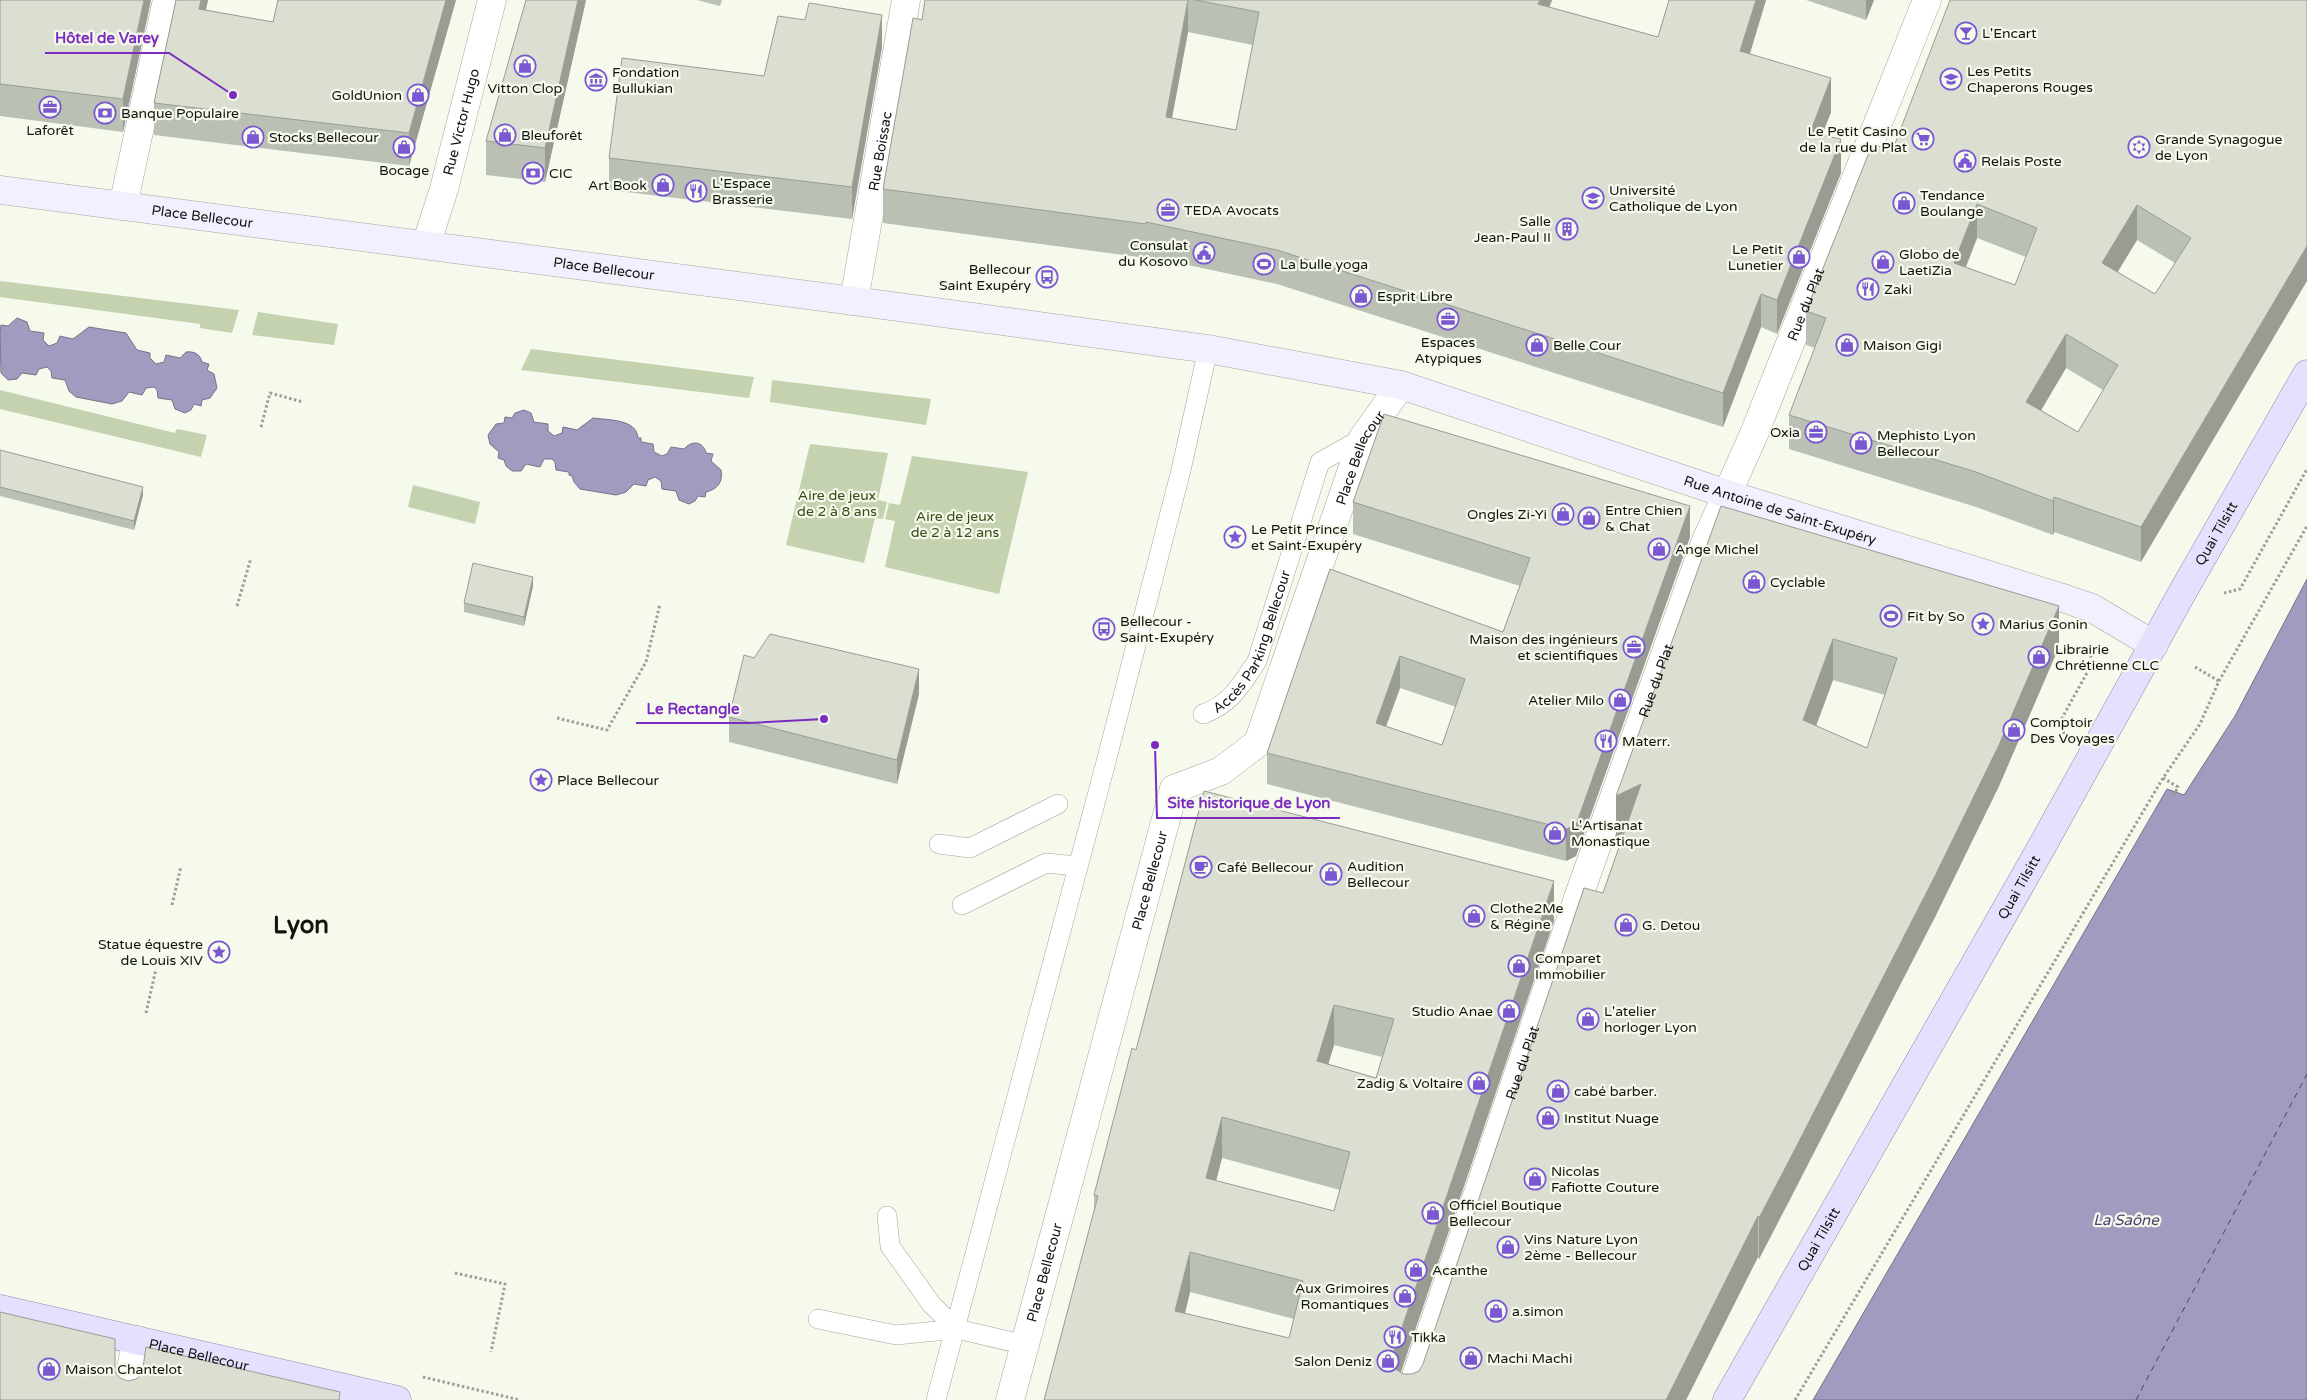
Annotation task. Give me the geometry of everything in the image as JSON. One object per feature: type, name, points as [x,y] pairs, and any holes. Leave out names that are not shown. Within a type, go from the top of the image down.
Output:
[{"type":"main road","name":"Place Bellecour","points":[[0,190],[854,300],[1208,348],[1401,385]]},
{"type":"main road","name":"Quai Tilsitt","points":[[1727,1400],[2307,374]]},
{"type":"main road","name":"Rue Antoine de Saint-Exupéry","points":[[1401,385],[1726,494],[2092,608],[2154,645]]},
{"type":"main road","name":"Place Bellecour","points":[[0,1309],[397,1400]]},
{"type":"street","points":[[123,206],[167,0]]},
{"type":"street","name":"Rue Victor Hugo","points":[[426,245],[444,189],[492,0]]},
{"type":"street","name":"Rue Boissac","points":[[854,300],[906,0]]},
{"type":"street","name":"Rue du Plat","points":[[1408,1400],[1578,898],[1705,543],[1754,434],[1927,0]]},
{"type":"street","name":"Place Bellecour","points":[[1010,1400],[1174,789],[1221,770],[1258,742],[1363,438],[1401,385]]},
{"type":"street","points":[[1174,789],[1211,799]]},
{"type":"street","points":[[1552,891],[1578,898]]},
{"type":"street","points":[[129,1400],[131,1368],[137,1340]]},
{"type":"lane","points":[[936,1400],[957,1329],[1077,866],[1106,762],[1178,479],[1208,348]]},
{"type":"lane","name":"Accès Parking Bellecour","points":[[1203,714],[1219,708],[1232,695],[1256,661],[1320,462],[1363,438]]},
{"type":"lane","points":[[939,844],[970,848],[1058,804]]},
{"type":"lane","points":[[962,905],[1046,863],[1077,866]]},
{"type":"lane","points":[[887,1216],[890,1246],[932,1305],[957,1329]]},
{"type":"lane","points":[[818,1318],[896,1335],[957,1329],[1025,1346]]},
{"type":"path","points":[[261,427],[270,393],[303,402]]},
{"type":"path","points":[[1795,1400],[2163,778],[2200,724],[2219,681],[2307,526]]},
{"type":"path","points":[[237,606],[251,558]]},
{"type":"path","points":[[557,718],[607,730],[646,662],[660,604]]},
{"type":"path","points":[[2195,667],[2219,681]]},
{"type":"path","points":[[2163,778],[2178,787],[2173,796]]},
{"type":"path","points":[[172,905],[181,866]]},
{"type":"path","points":[[146,1013],[156,969]]},
{"type":"path","points":[[455,1273],[505,1284],[491,1352]]},
{"type":"green space","points":[[0,281],[239,310],[232,333],[200,328],[200,324],[0,297]]},
{"type":"green space","points":[[258,312],[338,324],[334,345],[252,335]]},
{"type":"green space","points":[[531,349],[754,377],[749,398],[521,370]]},
{"type":"green space","points":[[772,380],[931,399],[926,425],[770,402]]},
{"type":"green space","points":[[0,390],[175,433],[177,429],[207,435],[201,457],[0,409]]},
{"type":"green space","name":"Aire de jeux de 2 à 8 ans","points":[[810,444],[888,453],[878,500],[887,502],[883,519],[875,518],[864,563],[786,545]]},
{"type":"green space","name":"Aire de jeux de 2 à 12 ans","points":[[912,456],[1028,472],[999,594],[885,567],[895,521],[885,519],[889,503],[900,505]]},
{"type":"green space","points":[[413,485],[480,502],[475,524],[408,507]]},
{"type":"water","points":[[17,318],[27,322],[30,331],[44,333],[43,340],[49,346],[57,343],[60,336],[73,339],[89,327],[126,333],[137,350],[150,353],[150,358],[156,364],[164,362],[166,355],[180,358],[186,352],[192,352],[200,357],[202,362],[209,364],[207,370],[214,374],[217,388],[210,398],[202,400],[201,406],[194,404],[191,410],[185,413],[175,409],[172,400],[158,398],[157,390],[154,387],[146,388],[142,395],[129,392],[122,401],[112,404],[76,397],[69,391],[65,380],[52,378],[51,371],[47,367],[39,369],[36,375],[22,373],[17,379],[8,380],[1,373],[1,325],[8,326]]},
{"type":"water","points":[[524,410],[531,413],[534,422],[548,424],[548,431],[554,436],[562,433],[563,427],[577,430],[593,418],[614,420],[633,427],[638,438],[641,438],[641,442],[653,444],[654,452],[662,456],[667,454],[671,447],[684,449],[690,444],[700,444],[706,453],[713,454],[711,461],[721,470],[719,484],[714,489],[706,492],[705,497],[698,496],[695,501],[689,504],[679,500],[676,491],[662,489],[661,481],[655,477],[648,480],[646,486],[634,484],[626,492],[616,495],[580,489],[572,476],[569,475],[569,472],[556,470],[555,462],[552,459],[544,459],[540,467],[526,464],[521,471],[512,471],[506,466],[504,460],[498,458],[499,452],[490,444],[488,435],[496,424],[504,423],[505,417],[512,418],[515,413]]},
{"type":"water","name":"La Saône","points":[[2307,579],[2307,1400],[1813,1400],[2167,789],[2184,795],[2235,716]]},
{"type":"building","points":[[0,0],[144,0],[123,99],[0,84]]},
{"type":"building","points":[[176,0],[201,0],[199,9],[273,22],[278,0],[446,0],[409,133],[154,103]]},
{"type":"building","points":[[526,0],[578,0],[545,148],[486,141]]},
{"type":"building","points":[[925,0],[1188,0],[1166,117],[1236,130],[1259,12],[1195,0],[1540,0],[1538,4],[1658,37],[1669,0],[1756,0],[1740,51],[1831,78],[1810,133],[1841,139],[1777,300],[1761,294],[1723,393],[1277,250],[1146,222],[1146,224],[883,189],[913,18],[922,20]]},
{"type":"building","points":[[1950,0],[2307,0],[2307,246],[2141,527],[2054,497],[2053,501],[1976,472],[1789,415],[1826,318],[1806,311],[1872,145],[1893,149]],"holes":[[[1977,204],[2037,228],[2015,285],[1954,263]],[[2137,205],[2191,238],[2155,294],[2102,263]],[[2066,334],[2118,365],[2078,432],[2026,402]]]},
{"type":"building","points":[[809,3],[882,15],[852,187],[609,158],[622,58],[764,76],[778,16],[805,20]]},
{"type":"building","points":[[1384,414],[1690,506],[1576,825],[1566,829],[1267,753],[1330,569],[1503,632],[1530,558],[1353,502]],"holes":[[[1400,656],[1465,679],[1442,745],[1376,723]]]},
{"type":"building","points":[[0,450],[143,487],[134,521],[0,487]]},
{"type":"building","points":[[1721,506],[2059,606],[1999,745],[1935,876],[1759,1218],[1758,1216],[1666,1400],[1044,1400],[1098,1196],[1094,1195],[1132,1048],[1136,1050],[1204,791],[1554,881],[1393,1354],[1393,1363],[1397,1370],[1403,1374],[1412,1374],[1419,1371],[1423,1364],[1584,888],[1603,893],[1641,784],[1616,796]],"holes":[[[1833,639],[1897,658],[1867,748],[1803,720]],[[1334,1005],[1394,1019],[1376,1078],[1317,1061]],[[1222,1117],[1350,1152],[1334,1211],[1206,1178]],[[1190,1252],[1303,1281],[1289,1338],[1175,1311]]]},
{"type":"building","points":[[473,563],[533,577],[524,617],[464,603]]},
{"type":"building","points":[[770,634],[919,669],[897,760],[729,717],[744,655],[754,658]]},
{"type":"building","points":[[0,1312],[115,1339],[115,1372],[120,1378],[128,1381],[136,1379],[142,1374],[146,1347],[340,1392],[339,1400],[0,1400]]},
{"type":"ferry route","points":[[2136,1400],[2307,1074]]},
{"type":"place","name":"L'Encart","points":[[1966,33]]},
{"type":"place","name":"Vitton Clop","points":[[525,66]]},
{"type":"place","name":"Les Petits Chaperons Rouges","points":[[1951,79]]},
{"type":"place","name":"Fondation Bullukian","points":[[596,80]]},
{"type":"place","name":"Hôtel de Varey","points":[[233,95]]},
{"type":"place","name":"GoldUnion","points":[[418,95]]},
{"type":"place","name":"Laforêt","points":[[50,107]]},
{"type":"place","name":"Banque Populaire","points":[[105,113]]},
{"type":"place","name":"Bleuforêt","points":[[505,135]]},
{"type":"place","name":"Stocks Bellecour","points":[[253,137]]},
{"type":"place","name":"Le Petit Casino de la rue du Plat","points":[[1923,139]]},
{"type":"place","name":"Bocage","points":[[404,147]]},
{"type":"place","name":"Grande Synagogue de Lyon","points":[[2139,147]]},
{"type":"place","name":"Relais Poste","points":[[1965,161]]},
{"type":"place","name":"CIC","points":[[533,173]]},
{"type":"place","name":"Art Book","points":[[663,185]]},
{"type":"place","name":"L'Espace Brasserie","points":[[696,191]]},
{"type":"place","name":"Université Catholique de Lyon","points":[[1593,198]]},
{"type":"place","name":"Tendance Boulange","points":[[1904,203]]},
{"type":"place","name":"TEDA Avocats","points":[[1168,210]]},
{"type":"place","name":"Salle Jean-Paul II","points":[[1567,229]]},
{"type":"place","name":"Consulat du Kosovo","points":[[1204,253]]},
{"type":"place","name":"Le Petit Lunetier","points":[[1799,257]]},
{"type":"place","name":"Globo de LaetiZia","points":[[1883,262]]},
{"type":"place","name":"La bulle yoga","points":[[1264,264]]},
{"type":"place","name":"Bellecour Saint Exupéry","points":[[1047,277]]},
{"type":"place","name":"Zaki","points":[[1868,289]]},
{"type":"place","name":"Esprit Libre","points":[[1361,296]]},
{"type":"place","name":"Espaces Atypiques","points":[[1448,319]]},
{"type":"place","name":"Belle Cour","points":[[1537,345]]},
{"type":"place","name":"Maison Gigi","points":[[1847,345]]},
{"type":"place","name":"Oxia","points":[[1816,432]]},
{"type":"place","name":"Mephisto Lyon Bellecour","points":[[1861,443]]},
{"type":"place","name":"Ongles Zi-Yi","points":[[1563,514]]},
{"type":"place","name":"Entre Chien & Chat","points":[[1589,518]]},
{"type":"place","name":"Le Petit Prince et Saint-Exupéry","points":[[1235,537]]},
{"type":"place","name":"Ange Michel","points":[[1659,549]]},
{"type":"place","name":"Cyclable","points":[[1754,582]]},
{"type":"place","name":"Fit by So","points":[[1891,616]]},
{"type":"place","name":"Marius Gonin","points":[[1983,624]]},
{"type":"place","name":"Bellecour - Saint-Exupéry","points":[[1104,629]]},
{"type":"place","name":"Maison des ingénieurs et scientifiques","points":[[1634,647]]},
{"type":"place","name":"Librairie Chrétienne CLC","points":[[2039,657]]},
{"type":"place","name":"Atelier Milo","points":[[1620,700]]},
{"type":"place","name":"Le Rectangle","points":[[824,719]]},
{"type":"place","name":"Comptoir Des Voyages","points":[[2014,730]]},
{"type":"place","name":"Materr.","points":[[1606,741]]},
{"type":"place","name":"Site historique de Lyon","points":[[1155,745]]},
{"type":"place","name":"Place Bellecour","points":[[541,780]]},
{"type":"place","name":"L'Artisanat Monastique","points":[[1555,833]]},
{"type":"place","name":"Café Bellecour","points":[[1201,867]]},
{"type":"place","name":"Audition Bellecour","points":[[1331,874]]},
{"type":"place","name":"Clothe2Me & Régine","points":[[1474,916]]},
{"type":"place","name":"G. Detou","points":[[1626,925]]},
{"type":"place","name":"Statue équestre de Louis XIV","points":[[219,952]]},
{"type":"place","name":"Comparet Immobilier","points":[[1519,966]]},
{"type":"place","name":"Studio Anae","points":[[1509,1011]]},
{"type":"place","name":"L'atelier horloger Lyon","points":[[1588,1019]]},
{"type":"place","name":"Zadig & Voltaire","points":[[1479,1083]]},
{"type":"place","name":"cabé barber.","points":[[1558,1091]]},
{"type":"place","name":"Institut Nuage","points":[[1548,1118]]},
{"type":"place","name":"Nicolas Fafiotte Couture","points":[[1535,1179]]},
{"type":"place","name":"Officiel Boutique Bellecour","points":[[1433,1213]]},
{"type":"place","name":"Vins Nature Lyon 2ème - Bellecour","points":[[1508,1247]]},
{"type":"place","name":"Acanthe","points":[[1416,1270]]},
{"type":"place","name":"Aux Grimoires Romantiques","points":[[1405,1296]]},
{"type":"place","name":"a.simon","points":[[1496,1311]]},
{"type":"place","name":"Tikka","points":[[1395,1337]]},
{"type":"place","name":"Machi Machi","points":[[1471,1358]]},
{"type":"place","name":"Salon Deniz","points":[[1388,1361]]},
{"type":"place","name":"Maison Chantelot","points":[[49,1369]]},
{"type":"district","name":"Lyon","points":[[301,925]]}]
